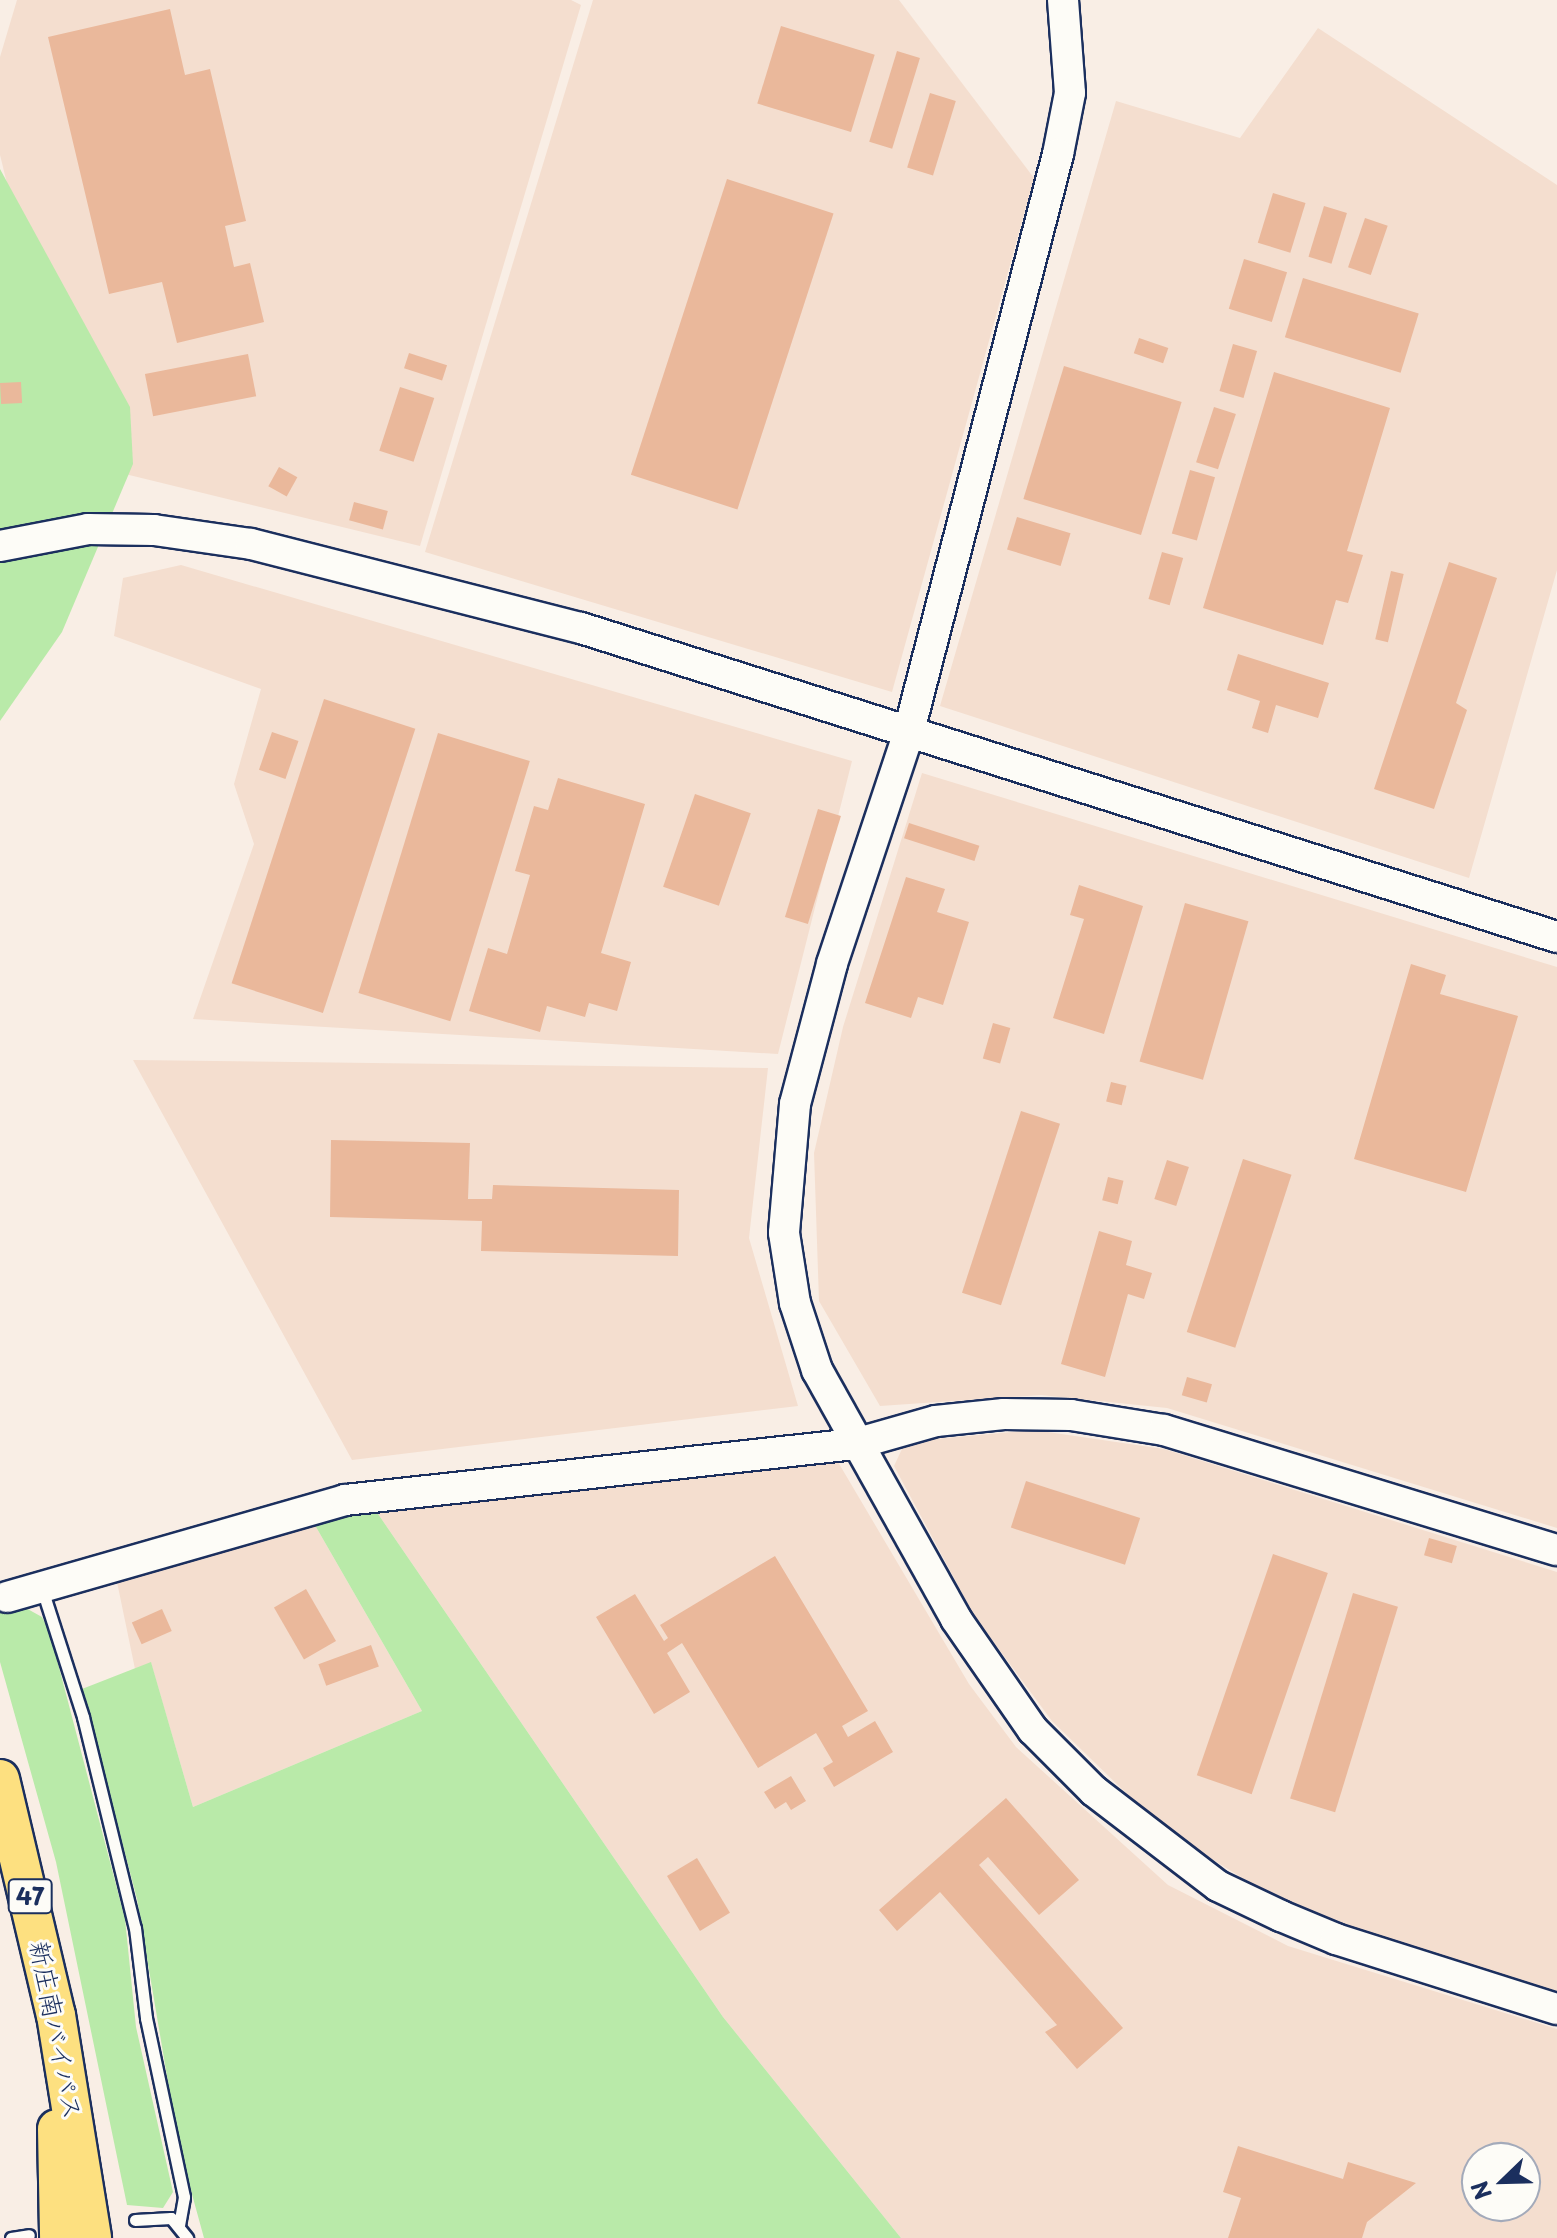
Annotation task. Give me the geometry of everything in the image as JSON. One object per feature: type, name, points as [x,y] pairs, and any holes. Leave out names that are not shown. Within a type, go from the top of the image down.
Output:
[{"type":"highway","name":"新庄南バイパス","points":[[0,1779],[56,2015],[80,2147],[92,2238]]},
{"type":"highway","points":[[44,2237],[56,2015]]},
{"type":"highway","points":[[80,2147],[122,2229]]},
{"type":"street","points":[[1063,0],[1070,93],[1058,154],[908,735],[832,964],[795,1104],[786,1175],[784,1233],[795,1303],[817,1370],[855,1444],[993,1677],[1033,1730],[1154,1840],[1218,1886],[1336,1939],[1557,2009]]},
{"type":"street","points":[[0,546],[88,529],[154,530],[251,544],[581,628],[908,735],[1557,937]]},
{"type":"street","points":[[7,1597],[345,1500],[855,1444],[936,1421],[1071,1415],[1164,1430],[1557,1550]]},
{"type":"lane","points":[[42,1589],[83,1717],[135,1928],[146,2018],[184,2197],[179,2225]]},
{"type":"lane","points":[[122,2229],[171,2218],[187,2238]]},
{"type":"lane","points":[[11,2238],[44,2237]]},
{"type":"shaded area","points":[[17,0],[571,0],[581,5],[420,546],[76,462],[0,155],[0,57]]},
{"type":"shaded area","points":[[593,0],[899,0],[1034,178],[892,692],[425,552]]},
{"type":"shaded area","points":[[1318,28],[1557,185],[1557,570],[1469,878],[940,706],[1116,101],[1240,138]]},
{"type":"shaded area","points":[[181,565],[852,761],[778,1054],[193,1019],[254,844],[234,784],[261,689],[114,636],[123,578]]},
{"type":"shaded area","points":[[922,773],[1557,967],[1557,1528],[1167,1408],[1041,1395],[880,1406],[819,1301],[814,1153],[843,1027]]},
{"type":"shaded area","points":[[133,1060],[768,1068],[749,1238],[798,1406],[352,1460]]},
{"type":"shaded area","points":[[1034,1430],[1164,1449],[1557,1572],[1557,1991],[1337,1923],[1260,1889],[1162,1828],[1052,1721],[975,1617],[894,1466],[902,1449],[935,1439]]},
{"type":"shaded area","points":[[838,1462],[969,1684],[1016,1747],[1168,1885],[1288,1946],[1557,2029],[1557,2238],[901,2238],[723,2017],[376,1511]]},
{"type":"shaded area","points":[[312,1520],[422,1711],[193,1807],[151,1663],[135,1669],[117,1582]]},
{"type":"green space","points":[[0,169],[130,407],[133,464],[62,632],[0,721]]},
{"type":"green space","points":[[376,1511],[723,2017],[901,2238],[204,2238],[179,2147],[137,1899],[82,1689],[151,1662],[193,1807],[422,1711],[312,1520]]},
{"type":"green space","points":[[24,1607],[42,1617],[50,1633],[125,1919],[136,2027],[173,2192],[163,2208],[127,2205],[56,1862],[0,1662],[0,1610]]},
{"type":"building","points":[[170,9],[185,75],[210,69],[246,221],[225,226],[234,267],[250,263],[264,322],[177,343],[162,282],[109,294],[48,37]]},
{"type":"building","points":[[781,26],[875,55],[851,132],[757,103]]},
{"type":"building","points":[[897,51],[920,58],[892,149],[869,142]]},
{"type":"building","points":[[930,93],[956,101],[933,175],[907,168]]},
{"type":"building","points":[[727,179],[834,214],[737,509],[631,475]]},
{"type":"building","points":[[1273,193],[1306,203],[1290,253],[1258,243]]},
{"type":"building","points":[[1324,206],[1347,213],[1331,264],[1309,257]]},
{"type":"building","points":[[1365,218],[1388,226],[1371,275],[1348,267]]},
{"type":"building","points":[[1244,259],[1287,272],[1272,322],[1229,309]]},
{"type":"building","points":[[1303,278],[1419,313],[1401,373],[1285,337]]},
{"type":"building","points":[[1139,338],[1168,348],[1163,363],[1134,353]]},
{"type":"building","points":[[1233,344],[1257,351],[1244,398],[1219,391]]},
{"type":"building","points":[[409,353],[447,365],[442,381],[404,368]]},
{"type":"building","points":[[248,354],[256,396],[153,416],[145,374]]},
{"type":"building","points":[[1064,366],[1182,402],[1141,535],[1023,499]]},
{"type":"building","points":[[1274,372],[1390,408],[1347,551],[1363,555],[1348,603],[1336,600],[1323,645],[1203,608]]},
{"type":"building","points":[[21,382],[22,403],[1,404],[0,383]]},
{"type":"building","points":[[400,387],[434,398],[414,462],[379,451]]},
{"type":"building","points":[[1214,407],[1236,414],[1218,469],[1196,462]]},
{"type":"building","points":[[279,467],[297,477],[287,496],[268,486]]},
{"type":"building","points":[[1190,470],[1215,477],[1197,541],[1172,533]]},
{"type":"building","points":[[354,502],[388,511],[383,529],[349,520]]},
{"type":"building","points":[[1017,517],[1071,533],[1061,566],[1007,550]]},
{"type":"building","points":[[1162,552],[1183,558],[1170,605],[1148,599]]},
{"type":"building","points":[[1449,562],[1497,578],[1456,703],[1467,710],[1434,809],[1374,789]]},
{"type":"building","points":[[1391,571],[1404,574],[1388,642],[1375,639]]},
{"type":"building","points":[[1238,654],[1329,683],[1318,718],[1276,705],[1268,733],[1252,728],[1260,701],[1227,690]]},
{"type":"building","points":[[324,699],[415,729],[323,1013],[232,983]]},
{"type":"building","points":[[272,732],[298,741],[285,779],[259,770]]},
{"type":"building","points":[[438,733],[530,761],[450,1021],[358,993]]},
{"type":"building","points":[[558,778],[645,804],[601,953],[631,962],[617,1011],[589,1003],[585,1017],[547,1006],[540,1032],[469,1011],[488,948],[507,954],[530,875],[515,871],[534,806],[548,810]]},
{"type":"building","points":[[695,794],[751,813],[719,906],[663,887]]},
{"type":"building","points":[[818,809],[841,816],[808,924],[785,917]]},
{"type":"building","points":[[909,823],[979,846],[974,861],[904,838]]},
{"type":"building","points":[[906,877],[945,889],[937,912],[969,922],[943,1005],[918,997],[911,1018],[865,1003]]},
{"type":"building","points":[[1079,885],[1143,906],[1104,1034],[1053,1018],[1084,919],[1070,915]]},
{"type":"building","points":[[1185,903],[1248,921],[1203,1080],[1140,1062]]},
{"type":"building","points":[[1411,964],[1446,975],[1440,994],[1518,1016],[1466,1192],[1354,1159]]},
{"type":"building","points":[[993,1023],[1010,1028],[1000,1064],[983,1059]]},
{"type":"building","points":[[1111,1082],[1127,1086],[1122,1105],[1106,1101]]},
{"type":"building","points":[[1021,1111],[1060,1124],[1001,1305],[962,1293]]},
{"type":"building","points":[[331,1140],[470,1143],[468,1199],[492,1199],[493,1185],[679,1190],[678,1256],[481,1251],[482,1221],[330,1217]]},
{"type":"building","points":[[1243,1159],[1292,1175],[1235,1348],[1187,1332]]},
{"type":"building","points":[[1167,1160],[1189,1167],[1176,1206],[1154,1199]]},
{"type":"building","points":[[1108,1177],[1124,1181],[1118,1204],[1102,1200]]},
{"type":"building","points":[[1099,1231],[1132,1241],[1126,1265],[1152,1273],[1144,1299],[1128,1294],[1105,1377],[1061,1364]]},
{"type":"building","points":[[1187,1377],[1212,1384],[1207,1402],[1182,1395]]},
{"type":"building","points":[[1026,1481],[1140,1518],[1125,1565],[1011,1528]]},
{"type":"building","points":[[1429,1538],[1457,1546],[1452,1563],[1424,1555]]},
{"type":"building","points":[[1273,1554],[1328,1573],[1252,1794],[1197,1775]]},
{"type":"building","points":[[775,1556],[868,1711],[842,1726],[848,1737],[875,1721],[893,1752],[834,1787],[823,1768],[833,1762],[816,1733],[758,1768],[682,1643],[667,1653],[690,1692],[654,1714],[596,1617],[635,1594],[664,1641],[668,1638],[660,1625]]},
{"type":"building","points":[[306,1589],[336,1641],[304,1659],[274,1608]]},
{"type":"building","points":[[1353,1593],[1398,1607],[1335,1812],[1290,1799]]},
{"type":"building","points":[[162,1609],[172,1631],[142,1644],[132,1622]]},
{"type":"building","points":[[371,1645],[379,1667],[326,1686],[318,1664]]},
{"type":"building","points":[[791,1776],[806,1801],[791,1810],[786,1802],[775,1809],[764,1792]]},
{"type":"building","points":[[1006,1798],[1079,1880],[1039,1915],[988,1857],[979,1865],[1123,2028],[1077,2069],[1045,2032],[1057,2025],[940,1892],[897,1931],[879,1910]]},
{"type":"building","points":[[697,1858],[730,1913],[700,1931],[667,1876]]},
{"type":"building","points":[[1238,2146],[1343,2179],[1348,2162],[1416,2183],[1367,2222],[1362,2238],[1228,2238],[1241,2198],[1223,2192]]}]
